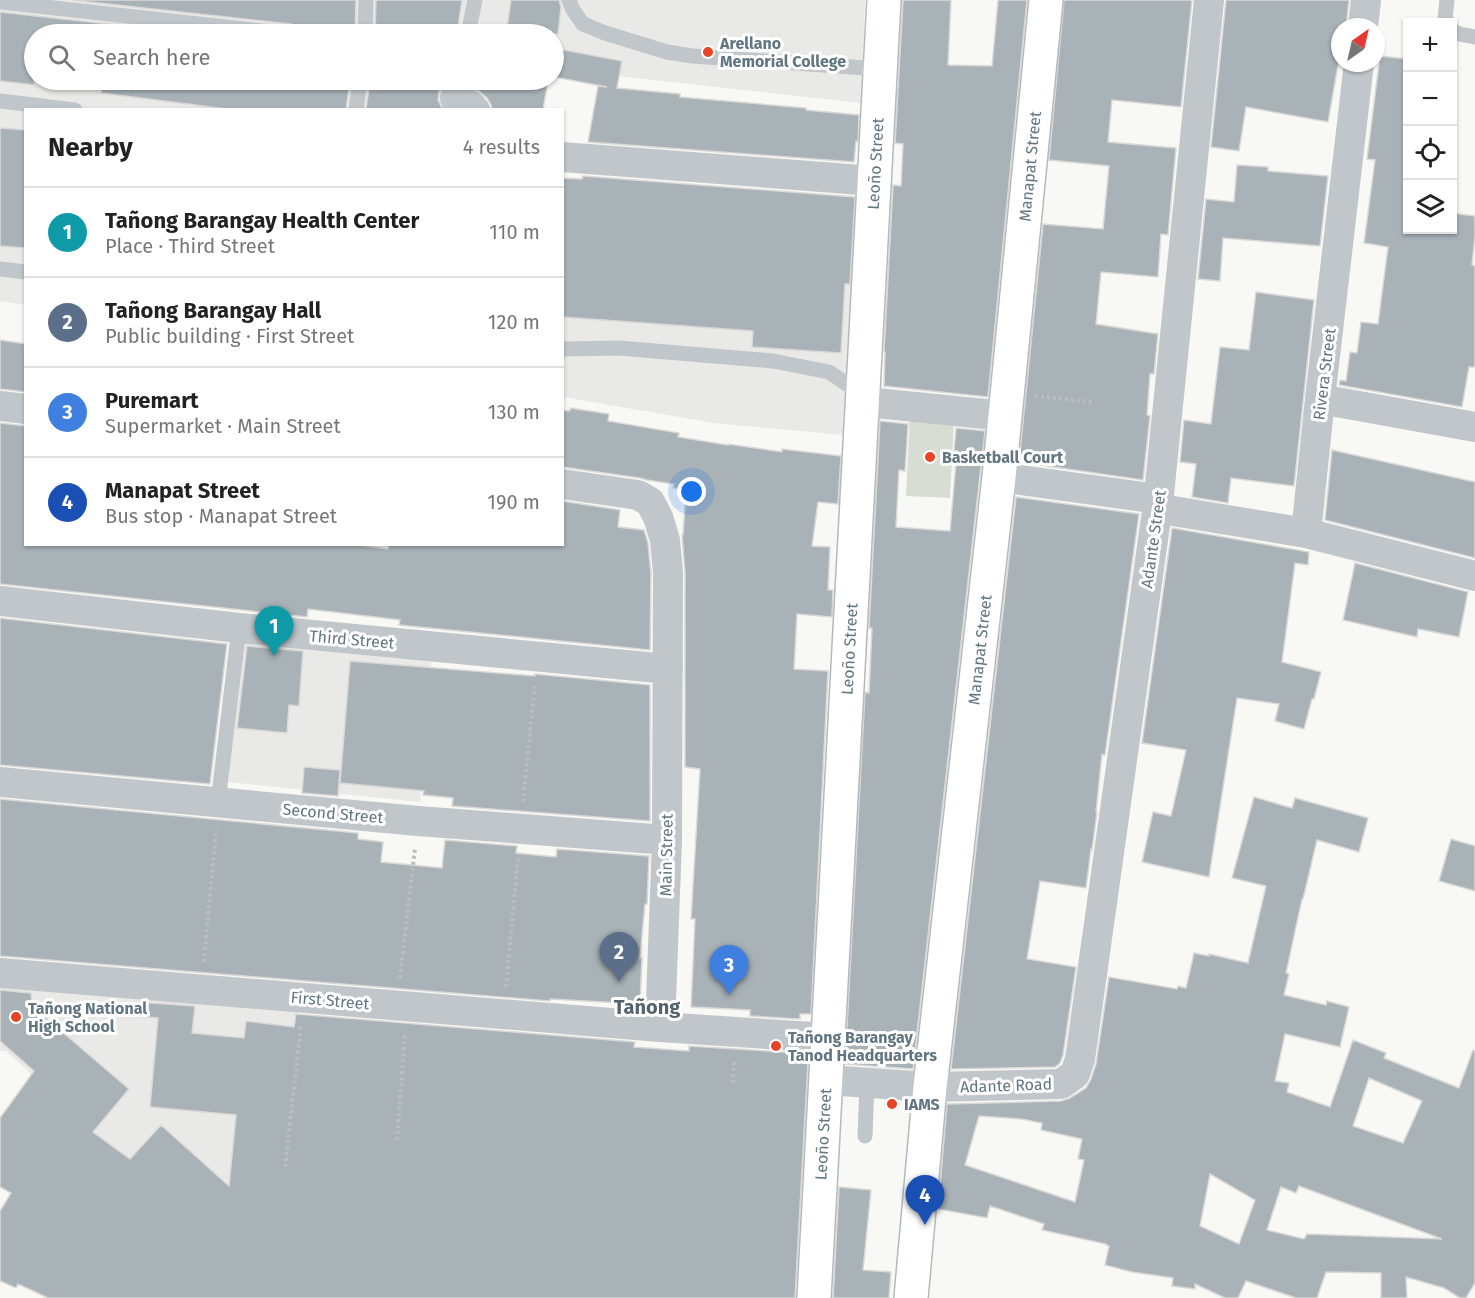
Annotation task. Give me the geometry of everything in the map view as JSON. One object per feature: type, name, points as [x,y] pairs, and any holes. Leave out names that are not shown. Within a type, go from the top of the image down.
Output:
[{"type":"main road","name":"Leoño Street","points":[[814,1298],[884,0]]},
{"type":"main road","name":"Manapat Street","points":[[911,1298],[930,1087],[1007,405],[1046,0]]},
{"type":"street","name":"Adante Street","points":[[1075,1074],[1080,1059],[1158,504],[1209,0]]},
{"type":"street","points":[[1364,18],[1366,0]]},
{"type":"street","name":"Rivera Street","points":[[1306,533],[1358,72]]},
{"type":"street","points":[[564,157],[874,181]]},
{"type":"street","points":[[862,394],[876,403],[1007,405]]},
{"type":"street","points":[[1320,399],[1475,427]]},
{"type":"street","points":[[0,406],[24,410]]},
{"type":"street","points":[[999,477],[1151,498],[1167,510],[1306,533],[1475,576]]},
{"type":"street","name":"Main Street","points":[[564,484],[638,495],[650,502],[658,517],[665,540],[668,573],[667,840],[660,1027]]},
{"type":"street","name":"Third Street","points":[[0,601],[239,628],[668,669]]},
{"type":"street","name":"Second Street","points":[[0,783],[418,821],[667,840]]},
{"type":"street","name":"First Street","points":[[0,973],[660,1027]]},
{"type":"street","points":[[660,1027],[828,1038]]},
{"type":"street","name":"Adante Road","points":[[826,1080],[930,1087],[1061,1084],[1075,1074]]},
{"type":"lane","points":[[365,24],[366,0]]},
{"type":"lane","points":[[470,24],[475,0]]},
{"type":"lane","points":[[569,0],[583,24],[667,52],[701,57],[880,69]]},
{"type":"lane","points":[[1445,18],[1447,0]]},
{"type":"lane","points":[[0,2],[199,24]]},
{"type":"lane","points":[[1457,33],[1475,37]]},
{"type":"lane","points":[[356,108],[359,90]]},
{"type":"lane","points":[[0,101],[58,108]]},
{"type":"lane","points":[[0,269],[24,272]]},
{"type":"lane","points":[[564,349],[619,348],[773,361],[829,372],[862,394]]},
{"type":"lane","points":[[218,802],[239,628]]},
{"type":"lane","points":[[865,1136],[867,1083]]},
{"type":"path","points":[[1007,405],[1094,402]]},
{"type":"path","points":[[503,1014],[537,656]]},
{"type":"path","points":[[202,989],[218,802]]},
{"type":"path","points":[[397,1140],[402,1006],[418,821]]},
{"type":"path","points":[[285,1167],[304,998]]},
{"type":"shaded area","points":[[0,0],[865,0],[861,103],[564,70],[564,24],[24,24],[24,90],[484,90],[483,108],[24,108],[24,305],[0,301]]},
{"type":"shaded area","points":[[564,213],[854,232],[843,435],[714,423],[564,397]]},
{"type":"shaded area","name":"Basketball Court","points":[[910,415],[954,418],[950,498],[906,496]]},
{"type":"shaded area","points":[[242,635],[432,654],[420,802],[228,782]]},
{"type":"shaded area","points":[[0,979],[300,1003],[282,1171],[244,1270],[6,1051],[0,1051]]},
{"type":"building","points":[[71,0],[356,0],[355,24],[291,24]]},
{"type":"building","points":[[376,0],[462,0],[458,24],[375,24]]},
{"type":"building","points":[[511,0],[559,0],[561,7],[559,24],[507,24]]},
{"type":"building","points":[[903,0],[951,0],[948,65],[992,66],[998,0],[1027,0],[988,397],[884,386],[893,185],[901,186],[903,144],[895,143]]},
{"type":"building","points":[[1064,0],[1192,0],[1181,107],[1112,100],[1108,142],[1176,148],[1168,235],[1161,234],[1158,277],[1101,272],[1096,324],[1158,334],[1154,374],[1150,374],[1147,415],[1150,416],[1143,480],[1019,462],[1043,224],[1103,229],[1109,166],[1049,160]]},
{"type":"building","points":[[1226,0],[1349,0],[1347,18],[1331,18],[1331,72],[1337,72],[1328,122],[1246,107],[1239,151],[1211,147]]},
{"type":"building","points":[[0,12],[108,24],[24,24],[24,84],[0,81]]},
{"type":"building","points":[[564,50],[622,61],[617,88],[680,94],[680,97],[859,115],[854,162],[588,142],[598,86],[607,87],[564,79]]},
{"type":"building","points":[[1385,57],[1403,59],[1403,234],[1457,234],[1457,214],[1475,216],[1472,265],[1475,266],[1475,367],[1469,367],[1462,407],[1339,385],[1340,380],[1346,381],[1350,352],[1357,353],[1361,322],[1378,324],[1388,247],[1364,243],[1375,160],[1367,159],[1378,72],[1385,72]]},
{"type":"building","points":[[101,90],[349,90],[346,108],[219,108],[101,93]]},
{"type":"building","points":[[369,90],[440,90],[438,100],[442,108],[366,108]]},
{"type":"building","points":[[477,90],[546,90],[543,108],[492,108],[487,98]]},
{"type":"building","points":[[0,128],[24,130],[24,248],[0,246]]},
{"type":"building","points":[[1237,165],[1268,167],[1268,171],[1328,176],[1320,246],[1223,238],[1220,281],[1198,279],[1206,199],[1234,202]]},
{"type":"building","points":[[583,176],[855,197],[850,284],[845,284],[841,353],[752,347],[753,331],[564,317],[564,178],[582,179]]},
{"type":"building","points":[[1256,292],[1314,300],[1294,486],[1231,478],[1228,503],[1192,497],[1196,464],[1180,462],[1184,420],[1211,424],[1220,347],[1249,350]]},
{"type":"building","points":[[0,340],[24,344],[24,392],[0,389]]},
{"type":"building","points":[[570,408],[609,414],[608,421],[679,433],[678,437],[782,452],[782,449],[841,456],[838,504],[818,502],[812,546],[830,547],[828,590],[833,590],[832,617],[797,614],[794,669],[828,671],[811,1014],[800,1014],[800,1019],[750,1016],[750,1010],[691,1007],[695,919],[691,919],[700,769],[685,767],[685,573],[682,535],[686,490],[673,488],[674,484],[564,467],[564,410],[570,411]]},
{"type":"building","points":[[880,421],[908,424],[905,471],[899,470],[896,527],[950,531],[957,451],[954,451],[956,428],[985,431],[913,1069],[845,1064],[865,692],[869,693],[872,628],[869,628]]},
{"type":"building","points":[[0,423],[24,426],[24,546],[366,546],[388,549],[389,546],[564,546],[564,501],[620,510],[618,527],[644,530],[648,543],[651,574],[650,650],[399,625],[400,620],[308,609],[307,617],[0,584]]},
{"type":"building","points":[[1332,450],[1475,482],[1475,558],[1325,520]]},
{"type":"building","points":[[1016,497],[1139,514],[1105,755],[1102,754],[1097,812],[1086,888],[1040,881],[1027,959],[1076,967],[1063,1055],[1060,1063],[1055,1067],[951,1069]]},
{"type":"building","points":[[1172,528],[1309,552],[1308,565],[1295,563],[1282,662],[1321,672],[1314,699],[1312,699],[1304,729],[1275,721],[1279,704],[1237,698],[1209,877],[1142,862],[1153,812],[1171,816],[1186,750],[1142,743]]},
{"type":"building","points":[[1355,563],[1468,592],[1459,637],[1418,629],[1417,637],[1343,620]]},
{"type":"building","points":[[0,618],[227,644],[210,784],[0,765]]},
{"type":"building","points":[[247,646],[303,651],[299,706],[289,705],[287,733],[237,728]]},
{"type":"building","points":[[350,661],[650,685],[650,821],[452,806],[453,798],[423,795],[424,791],[340,783]]},
{"type":"building","points":[[304,767],[340,770],[338,796],[302,793]]},
{"type":"building","points":[[1254,797],[1292,808],[1295,798],[1368,818],[1359,852],[1317,840],[1286,973],[1289,974],[1284,995],[1326,1005],[1327,1001],[1349,1007],[1340,1047],[1285,1034],[1275,1081],[1289,1083],[1287,1092],[1330,1107],[1353,1040],[1386,1053],[1384,1058],[1459,1088],[1473,1050],[1475,1051],[1475,1283],[1466,1298],[1460,1298],[1444,1288],[1406,1277],[1407,1298],[1381,1298],[1381,1273],[1326,1272],[1317,1298],[1296,1298],[1246,1281],[1238,1298],[1225,1298],[1195,1284],[1195,1289],[1172,1286],[1173,1278],[1132,1272],[1105,1265],[1109,1246],[1106,1244],[1042,1230],[1044,1224],[990,1206],[987,1218],[938,1209],[947,1104],[1061,1101],[1070,1098],[1086,1088],[1096,1064],[1109,977],[1177,989],[1178,986],[1186,988],[1194,953],[1248,963],[1266,886],[1232,878]],"holes":[[[1369,1078],[1422,1101],[1403,1143],[1353,1126]],[[979,1116],[1042,1123],[1041,1130],[1082,1139],[1078,1159],[1084,1160],[1075,1202],[965,1165]],[[1210,1174],[1255,1200],[1239,1244],[1200,1226]],[[1299,1186],[1442,1239],[1307,1234],[1304,1239],[1267,1230],[1281,1187],[1296,1193]]]},
{"type":"building","points":[[0,799],[358,833],[358,839],[383,842],[381,862],[442,868],[445,840],[517,846],[516,853],[556,857],[557,849],[649,856],[647,904],[645,904],[640,958],[642,958],[640,1004],[550,999],[550,1001],[0,956]]},
{"type":"building","points":[[1451,839],[1475,846],[1475,891],[1439,881]]},
{"type":"building","points":[[0,990],[31,993],[32,1006],[129,1089],[93,1132],[130,1159],[161,1125],[229,1186],[236,1115],[150,1107],[158,1018],[135,1016],[137,1002],[195,1006],[192,1033],[244,1038],[246,1021],[294,1027],[296,1014],[635,1042],[634,1047],[689,1051],[689,1046],[798,1053],[798,1060],[808,1061],[795,1298],[48,1298],[18,1284],[16,1288],[0,1281],[0,1211],[11,1193],[0,1187],[0,1118],[34,1071],[0,1041]]},
{"type":"building","points":[[839,1187],[871,1190],[863,1270],[891,1272],[889,1298],[833,1298]]},
{"type":"place","name":"Arellano Memorial College","points":[[708,52]]},
{"type":"place","name":"Basketball Court","points":[[930,457]]},
{"type":"place","name":"Tañong Barangay Health Center","points":[[274,656]]},
{"type":"place","name":"Tañong Barangay Hall","points":[[619,982]]},
{"type":"place","name":"Puremart","points":[[729,995]]},
{"type":"place","name":"Tañong National High School","points":[[16,1017]]},
{"type":"place","name":"Tañong Barangay Tanod Headquarters","points":[[776,1046]]},
{"type":"place","name":"IAMS","points":[[892,1104]]},
{"type":"place","name":"Manapat Street","points":[[925,1225]]},
{"type":"district","name":"Tañong","points":[[647,1007]]}]
